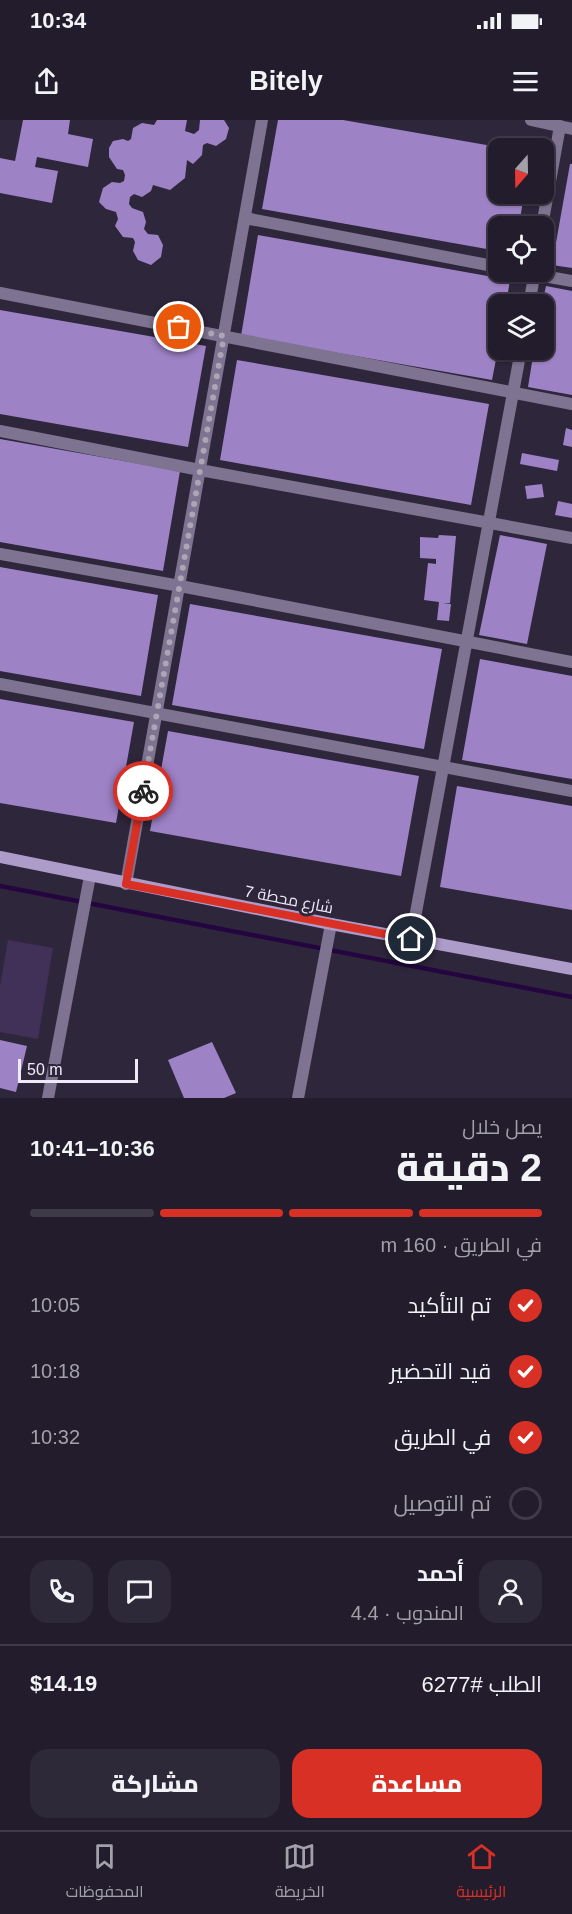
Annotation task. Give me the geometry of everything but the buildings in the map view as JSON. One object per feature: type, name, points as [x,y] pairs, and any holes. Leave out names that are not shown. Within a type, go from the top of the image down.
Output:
[{"type":"street","points":[[126,884],[262,120]]},
{"type":"street","points":[[531,120],[566,128],[544,216]]},
{"type":"street","points":[[245,218],[488,265]]},
{"type":"street","points":[[554,277],[572,281]]},
{"type":"street","points":[[0,293],[572,404]]},
{"type":"street","points":[[411,939],[519,360]]},
{"type":"street","points":[[0,431],[572,538]]},
{"type":"street","points":[[0,554],[180,586],[572,662]]},
{"type":"street","points":[[0,684],[443,765],[572,791]]},
{"type":"street","name":"شارع محطة 7","points":[[0,857],[126,884],[572,969]]},
{"type":"street","points":[[48,1098],[90,876]]},
{"type":"street","points":[[298,1098],[331,924]]},
{"type":"shaded area","points":[[8,940],[53,948],[38,1039],[0,1032],[0,986]]},
{"type":"waterway","points":[[0,886],[572,997]]},
{"type":"way so far","points":[[143,791],[224,336],[179,327]]},
{"type":"route","points":[[143,791],[126,884],[411,939]]}]
